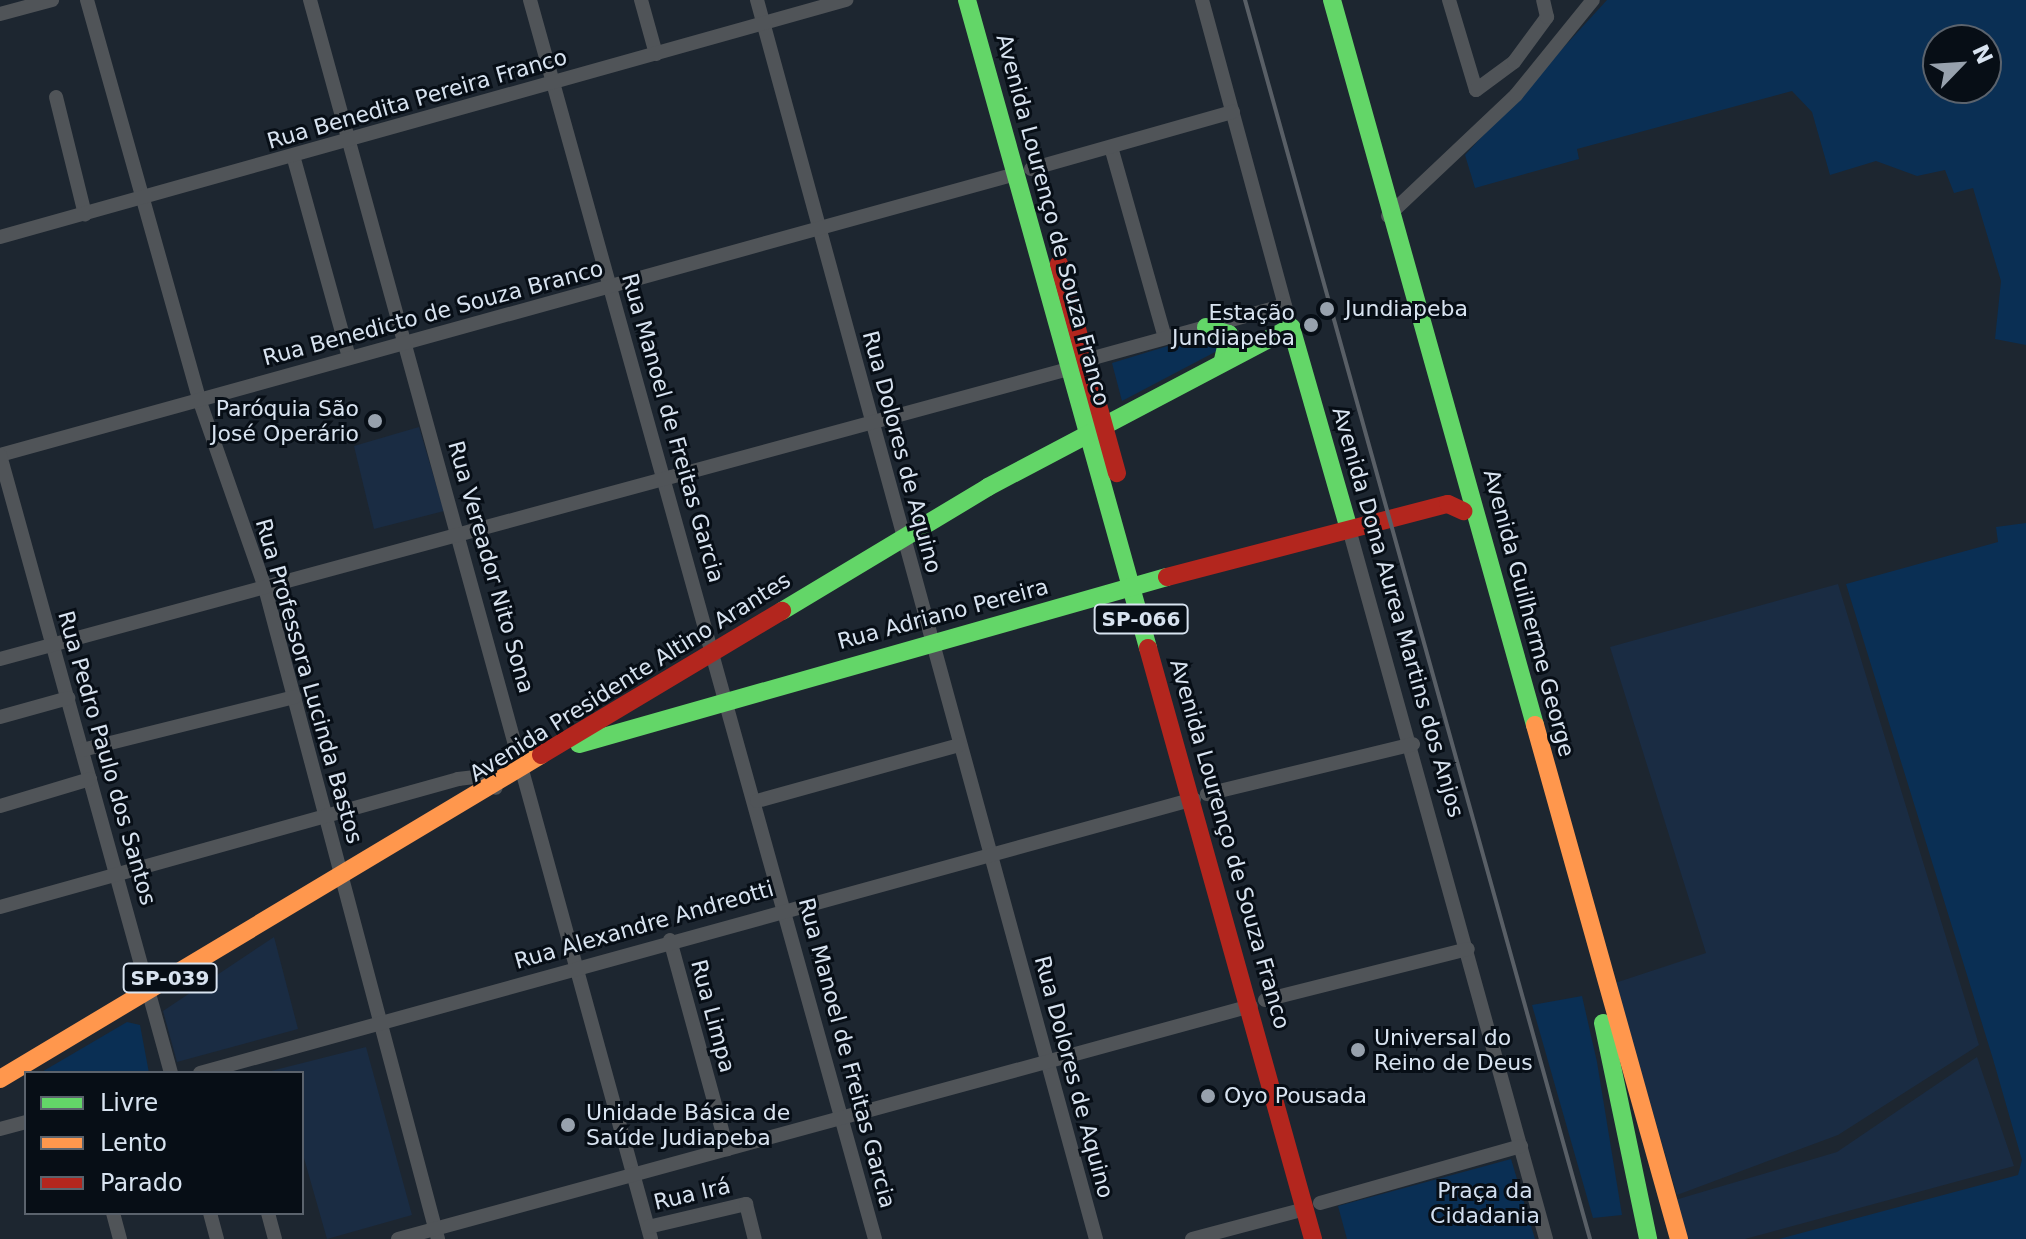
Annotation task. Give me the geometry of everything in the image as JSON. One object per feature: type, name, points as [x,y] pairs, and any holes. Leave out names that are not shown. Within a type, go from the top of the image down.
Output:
[{"type":"main road","name":"Avenida Lourenço de Souza Franco","points":[[967,0],[1086,360],[1096,428],[1258,1003],[1312,1206],[1313,1239]]},
{"type":"main road","name":"Avenida Lourenço de Souza Franco","points":[[985,0],[1069,369],[1096,428]]},
{"type":"main road","name":"Avenida Guilherme George","points":[[1322,0],[1387,216],[1679,1239]]},
{"type":"main road","name":"Avenida Guilherme George","points":[[1332,0],[1456,501],[1608,1041],[1648,1239]]},
{"type":"main road","points":[[1206,327],[1229,334],[1223,360]]},
{"type":"main road","name":"Avenida Presidente Altino Arantes","points":[[0,1079],[496,788],[713,649],[1096,428],[1291,327]]},
{"type":"main road","name":"Avenida Dona Aurea Martins dos Anjos","points":[[1291,327],[1349,529]]},
{"type":"main road","name":"Rua Adriano Pereira","points":[[552,753],[727,698],[1138,584],[1456,501]]},
{"type":"main road","name":"Avenida Lourenço de Souza Franco","points":[[1312,1206],[1330,1239]]},
{"type":"street","points":[[0,14],[52,0]]},
{"type":"street","name":"Rua Professora Lucinda Bastos","points":[[87,0],[145,197],[200,402],[265,588],[437,1233]]},
{"type":"street","name":"Rua Vereador Nito Sona","points":[[310,0],[526,769],[649,1233]]},
{"type":"street","name":"Rua Manoel de Freitas Garcia","points":[[530,0],[757,801],[875,1239]]},
{"type":"street","points":[[641,0],[656,54]]},
{"type":"street","name":"Rua Dolores de Aquino","points":[[757,0],[1096,1239]]},
{"type":"street","name":"Rua Benedita Pereira Franco","points":[[0,235],[294,159],[349,139],[846,0]]},
{"type":"street","name":"Avenida Dona Aurea Martins dos Anjos","points":[[1202,0],[1291,327]]},
{"type":"street","points":[[1449,0],[1476,90],[1514,62],[1547,17],[1543,0]]},
{"type":"street","points":[[1387,216],[1535,75],[1593,0]]},
{"type":"street","points":[[56,97],[85,214]]},
{"type":"street","name":"Rua Benedicto de Souza Branco","points":[[0,455],[200,402],[404,341],[611,287],[1233,112]]},
{"type":"street","points":[[1111,147],[1165,338]]},
{"type":"street","points":[[294,159],[349,357]]},
{"type":"street","points":[[1086,360],[1285,305]]},
{"type":"street","points":[[0,659],[1069,369]]},
{"type":"street","name":"Rua Pedro Paulo dos Santos","points":[[0,455],[170,1071]]},
{"type":"street","name":"Avenida Dona Aurea Martins dos Anjos","points":[[1349,529],[1413,744],[1546,1239]]},
{"type":"street","points":[[82,750],[294,697]]},
{"type":"street","points":[[0,717],[68,698]]},
{"type":"street","name":"Rua Alexandre Andreotti","points":[[228,1069],[381,1021],[989,851],[1413,744]]},
{"type":"street","points":[[757,801],[959,745]]},
{"type":"street","points":[[0,907],[458,779],[482,776],[496,788]]},
{"type":"street","points":[[0,806],[90,779]]},
{"type":"street","name":"Rua Limpa","points":[[670,940],[727,1149]]},
{"type":"street","points":[[398,1239],[437,1233],[1047,1059],[1468,949]]},
{"type":"street","points":[[0,1129],[24,1123]]},
{"type":"street","points":[[1192,1239],[1521,1146]]},
{"type":"street","name":"Rua Irá","points":[[649,1233],[746,1204],[755,1239]]},
{"type":"street","points":[[114,1215],[120,1239]]},
{"type":"street","points":[[211,1215],[217,1239]]},
{"type":"street","points":[[269,1215],[275,1239]]},
{"type":"shaded area","points":[[419,427],[444,511],[374,529],[354,446]]},
{"type":"shaded area","points":[[1838,584],[1979,1045],[1838,1135],[1677,1195],[1615,983],[1706,953],[1610,647]]},
{"type":"shaded area","points":[[274,937],[298,1029],[177,1062],[163,1011]]},
{"type":"shaded area","points":[[366,1047],[412,1215],[327,1239],[304,1158],[304,1071],[271,1071]]},
{"type":"shaded area","points":[[1977,1057],[2014,1166],[1745,1239],[1688,1239],[1675,1200],[1837,1152]]},
{"type":"green space","points":[[1607,0],[2026,0],[2026,345],[1995,339],[2001,281],[1973,188],[1954,193],[1945,170],[1917,176],[1876,161],[1830,175],[1812,112],[1792,91],[1577,149],[1579,159],[1475,188],[1465,155]]},
{"type":"green space","points":[[1204,335],[1220,336],[1217,351],[1122,401],[1112,363]]},
{"type":"green space","points":[[2026,523],[2026,1239],[1779,1239],[2018,1175],[2022,1160],[1993,1059],[1846,584],[1998,542],[1996,527]]},
{"type":"green space","points":[[1582,996],[1597,1062],[1622,1215],[1593,1218],[1532,1005]]},
{"type":"green space","points":[[127,1022],[140,1025],[149,1071],[43,1071]]},
{"type":"green space","name":"Praça da Cidadania","points":[[1511,1159],[1535,1239],[1347,1239],[1338,1206]]},
{"type":"railway","points":[[1245,0],[1590,1239]]},
{"type":"traffic: fast","points":[[967,0],[1148,648]]},
{"type":"traffic: fast","points":[[1332,0],[1535,725]]},
{"type":"traffic: fast","points":[[1206,327],[1229,334],[1223,360]]},
{"type":"traffic: fast","points":[[782,611],[988,487],[1291,327],[1349,529]]},
{"type":"traffic: fast","points":[[579,744],[1167,577]]},
{"type":"traffic: fast","points":[[1603,1023],[1648,1239]]},
{"type":"traffic: slow","points":[[1535,725],[1679,1239]]},
{"type":"traffic: slow","points":[[0,1079],[541,755]]},
{"type":"traffic: jam","points":[[1059,264],[1117,473]]},
{"type":"traffic: jam","points":[[1167,577],[1448,504],[1463,511]]},
{"type":"traffic: jam","points":[[541,755],[782,611]]},
{"type":"traffic: jam","points":[[1148,648],[1313,1239]]},
{"type":"place","name":"Jundiapeba","points":[[1327,309]]},
{"type":"place","name":"Estação Jundiapeba","points":[[1311,325]]},
{"type":"place","name":"Paróquia São José Operário","points":[[375,421]]},
{"type":"place","name":"Universal do Reino de Deus","points":[[1358,1050]]},
{"type":"place","name":"Oyo Pousada","points":[[1208,1096]]},
{"type":"place","name":"Unidade Básica de Saúde Judiapeba","points":[[568,1125]]}]
